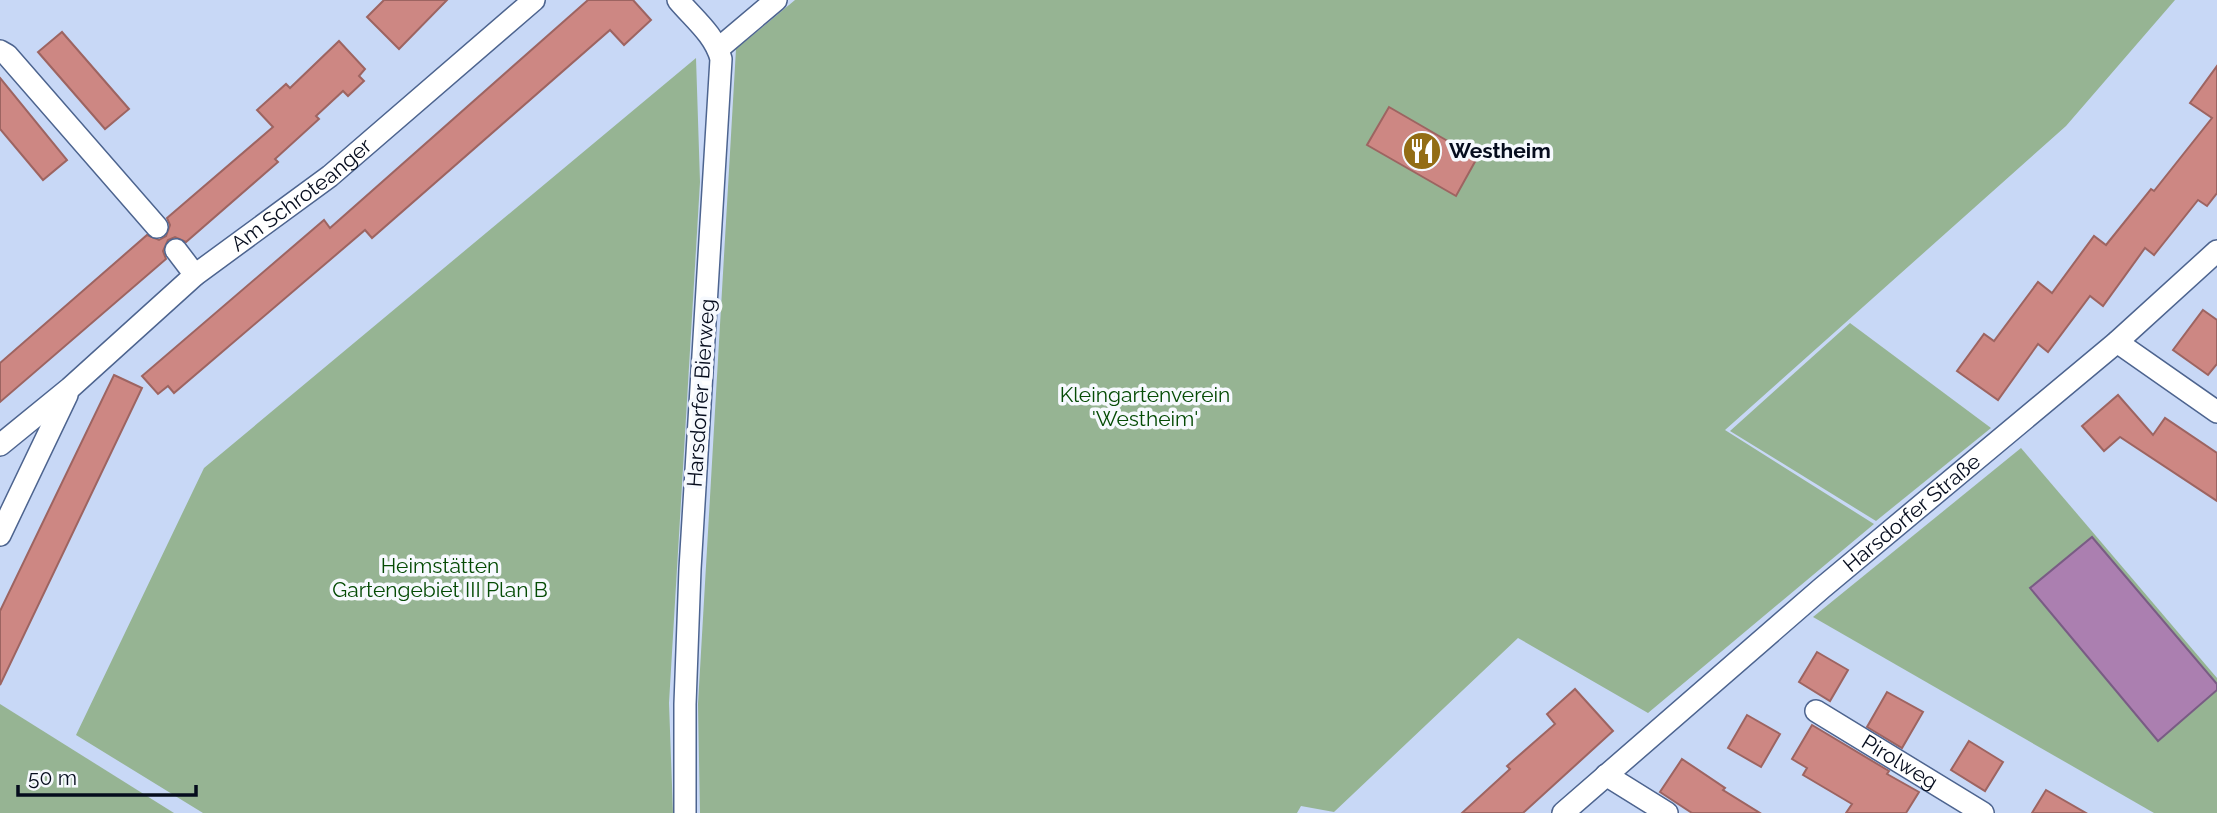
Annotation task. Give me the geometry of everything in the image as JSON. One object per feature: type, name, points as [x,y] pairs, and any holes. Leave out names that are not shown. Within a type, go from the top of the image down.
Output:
[{"type":"street","name":"Am Schroteanger","points":[[0,445],[70,388],[195,275],[330,176],[534,0]]},
{"type":"street","points":[[678,0],[718,49],[776,0]]},
{"type":"street","name":"Harsdorfer Bierweg","points":[[685,813],[685,704],[690,569],[720,62],[718,49]]},
{"type":"street","points":[[0,51],[7,55],[157,227]]},
{"type":"street","points":[[176,250],[195,275]]},
{"type":"street","name":"Harsdorfer Straße","points":[[1563,813],[1822,589],[2117,342],[2217,251]]},
{"type":"street","points":[[2117,342],[2217,412]]},
{"type":"street","name":"Am Schroteanger","points":[[0,535],[70,388]]},
{"type":"street","name":"Pirolweg","points":[[1816,711],[1983,813]]},
{"type":"street","points":[[1606,775],[1667,813]]},
{"type":"green space","name":"Kleingartenverein 'Westheim'","points":[[795,0],[2175,0],[2066,126],[1725,430],[1874,524],[1648,713],[1518,638],[1334,812],[1301,806],[1297,813],[700,813],[698,704],[736,49]]},
{"type":"green space","name":"Heimstätten Gartengebiet III Plan B","points":[[696,58],[700,182],[669,703],[673,813],[203,813],[76,735],[204,468]]},
{"type":"green space","points":[[1850,323],[1991,428],[1876,521],[1730,431]]},
{"type":"green space","points":[[2021,448],[2217,678],[2217,813],[2154,813],[1813,617]]},
{"type":"green space","points":[[0,704],[174,813],[0,813]]},
{"type":"shaded area","points":[[2092,537],[2217,684],[2217,690],[2158,741],[2030,588]]},
{"type":"building","points":[[384,0],[447,0],[399,49],[367,17]]},
{"type":"building","points":[[588,0],[633,0],[651,20],[624,45],[610,30],[372,238],[365,230],[174,393],[168,386],[158,394],[142,376],[324,220],[330,228]]},
{"type":"building","points":[[62,32],[129,109],[105,129],[38,52]]},
{"type":"building","points":[[339,41],[365,69],[359,76],[364,81],[348,96],[343,91],[316,116],[319,119],[275,159],[278,162],[186,242],[175,237],[168,240],[163,251],[166,259],[0,402],[0,363],[147,235],[159,240],[166,236],[170,225],[167,218],[273,127],[257,110],[286,84],[290,88]]},
{"type":"building","points":[[2217,66],[2217,193],[2207,206],[2198,200],[2154,255],[2145,248],[2103,306],[2090,296],[2048,352],[2038,344],[1998,400],[1957,371],[1984,334],[1994,341],[2038,282],[2052,293],[2094,236],[2106,245],[2151,189],[2154,191],[2212,118],[2190,103]]},
{"type":"building","points":[[0,78],[67,160],[43,180],[0,129]]},
{"type":"building","name":"Westheim","points":[[1389,107],[1477,158],[1456,196],[1367,145]]},
{"type":"building","points":[[2203,310],[2217,320],[2217,364],[2208,375],[2173,350]]},
{"type":"building","points":[[114,375],[142,388],[0,685],[0,611]]},
{"type":"building","points":[[2118,395],[2153,435],[2165,418],[2217,453],[2217,501],[2120,437],[2104,451],[2082,426]]},
{"type":"building","points":[[1817,652],[1848,670],[1830,701],[1799,682]]},
{"type":"building","points":[[1575,689],[1613,731],[1523,813],[1462,813],[1510,769],[1507,766],[1555,724],[1547,714]]},
{"type":"building","points":[[1887,692],[1923,712],[1902,748],[1867,727]]},
{"type":"building","points":[[1747,715],[1780,734],[1761,767],[1728,748]]},
{"type":"building","points":[[1812,725],[1919,792],[1906,813],[1846,813],[1852,804],[1803,775],[1807,768],[1792,759]]},
{"type":"building","points":[[1969,741],[2003,762],[1985,791],[1951,770]]},
{"type":"building","points":[[1682,759],[1725,788],[1723,790],[1760,813],[1692,813],[1660,792]]},
{"type":"building","points":[[2046,790],[2086,813],[2032,813]]},
{"type":"place","name":"Westheim","points":[[1422,151]]}]
